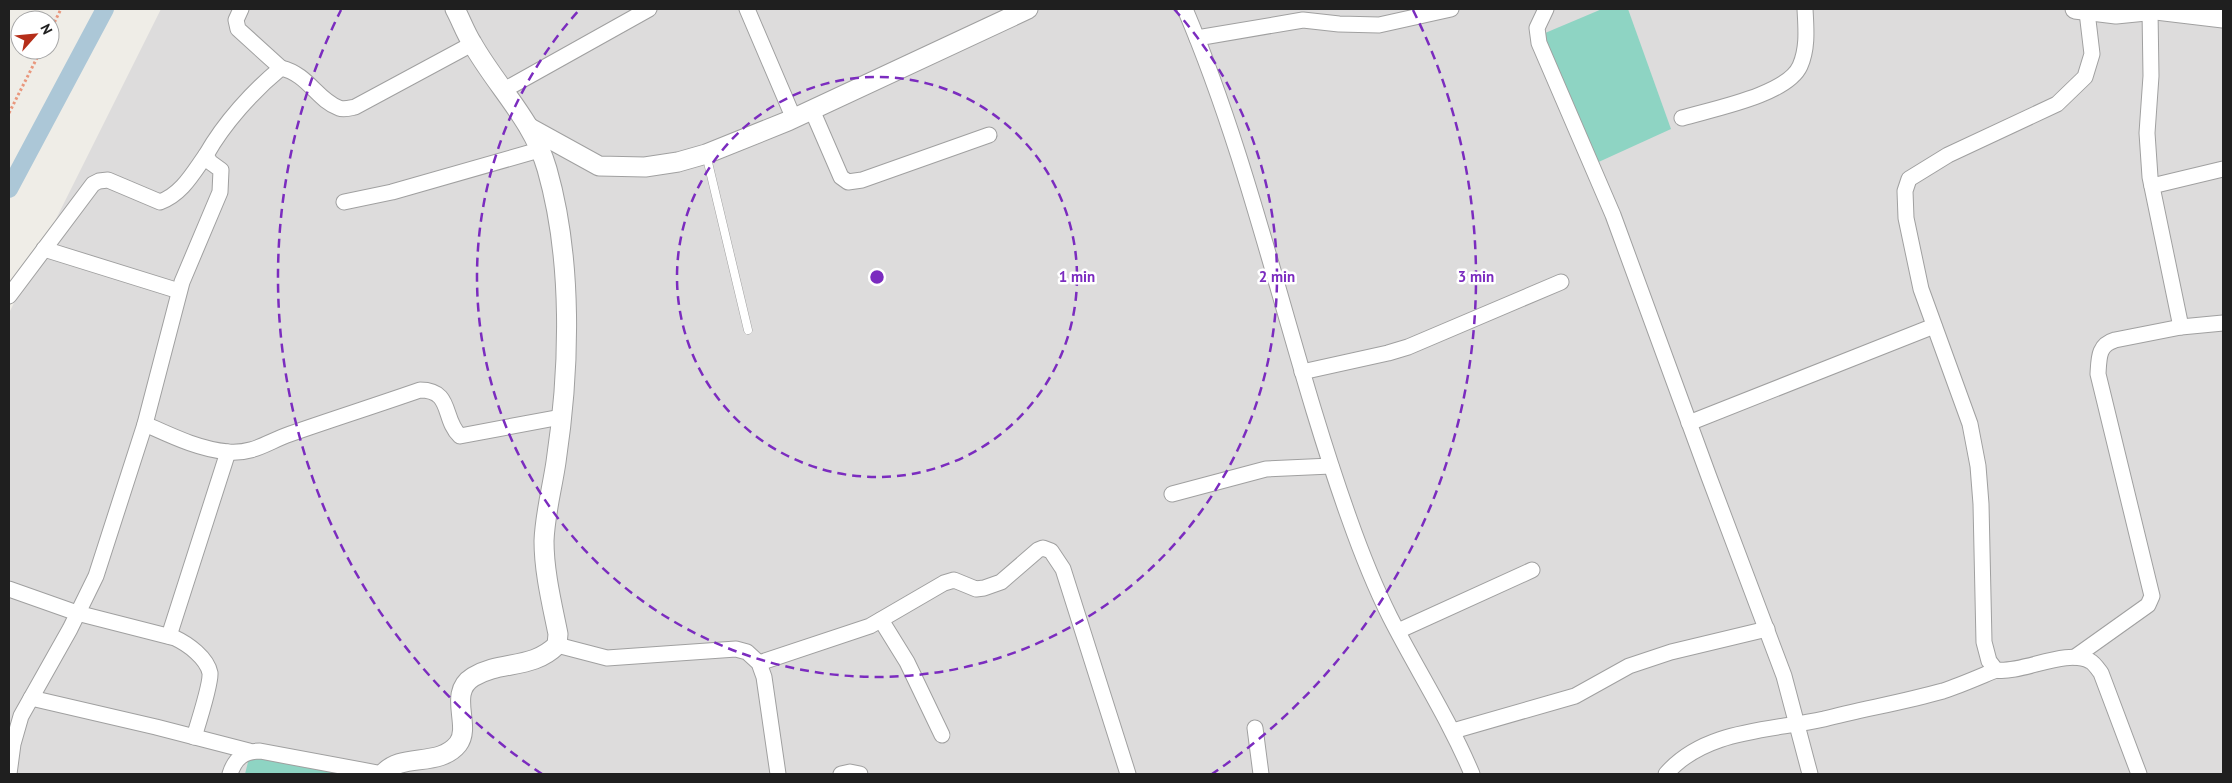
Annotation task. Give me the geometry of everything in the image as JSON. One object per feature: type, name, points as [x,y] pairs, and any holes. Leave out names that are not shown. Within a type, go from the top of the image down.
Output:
[{"type":"street","points":[[240,9],[236,20],[238,29],[281,68],[293,71],[333,105],[341,109],[355,107],[472,44]]},
{"type":"street","points":[[31,698],[249,751],[260,751],[383,774],[390,766],[400,762],[436,757],[458,744],[462,735],[460,696],[464,686],[472,677],[540,658],[557,645],[558,634],[545,566],[544,542],[546,514],[556,463],[561,417],[566,307],[558,216],[546,168],[530,128],[472,44],[455,9]]},
{"type":"street","points":[[504,90],[648,9]]},
{"type":"street","points":[[747,9],[794,118]]},
{"type":"street","points":[[530,128],[599,166],[645,167],[678,162],[706,154],[794,118],[1028,9]]},
{"type":"street","points":[[1185,9],[1226,116],[1257,210],[1302,372],[1331,466],[1373,581],[1453,731],[1472,774]]},
{"type":"street","points":[[1197,38],[1297,20],[1379,25],[1450,9]]},
{"type":"street","points":[[1546,9],[1541,15],[1538,28],[1539,44],[1614,215],[1689,423],[1784,676],[1810,774]]},
{"type":"street","points":[[1682,118],[1768,93],[1786,83],[1799,68],[1804,55],[1806,39],[1805,9]]},
{"type":"street","points":[[1996,670],[1989,661],[1984,642],[1981,504],[1978,466],[1970,424],[1921,290],[1906,218],[1905,191],[1909,179],[1948,155],[2057,104],[2085,77],[2092,54],[2081,10],[2116,14],[2154,10],[2223,18]]},
{"type":"street","points":[[2154,10],[2147,133],[2152,186],[2181,327]]},
{"type":"street","points":[[9,296],[93,184],[108,180],[160,202],[172,197],[179,191],[233,118],[281,68]]},
{"type":"street","points":[[812,110],[840,177],[848,182],[862,180],[989,135]]},
{"type":"street","points":[[344,202],[392,192],[539,150]]},
{"type":"street","points":[[10,774],[12,735],[96,576],[145,424],[179,291],[220,192],[221,170],[210,162],[206,154]]},
{"type":"street","points":[[2152,186],[2223,169]]},
{"type":"street","points":[[44,249],[179,291]]},
{"type":"street","points":[[1302,372],[1401,349],[1561,282]]},
{"type":"street","points":[[2075,657],[2148,605],[2152,596],[2098,374],[2099,358],[2106,343],[2181,327],[2223,323]]},
{"type":"street","points":[[1689,423],[1934,326]]},
{"type":"street","points":[[145,424],[191,444],[228,452],[245,452],[420,390],[430,390],[440,396],[453,430],[460,436],[561,417]]},
{"type":"street","points":[[169,636],[228,452]]},
{"type":"street","points":[[1172,494],[1266,469],[1331,466]]},
{"type":"street","points":[[758,664],[844,636],[881,620],[954,580],[976,589],[1001,582],[1038,550],[1043,548],[1051,551],[1063,569],[1128,774]]},
{"type":"street","points":[[1398,631],[1532,570]]},
{"type":"street","points":[[9,589],[77,613],[169,636],[191,648],[204,661],[210,674],[194,737]]},
{"type":"street","points":[[881,620],[907,662],[942,735]]},
{"type":"street","points":[[1453,731],[1575,696],[1614,673],[1671,652],[1767,629]]},
{"type":"street","points":[[557,645],[607,658],[736,649],[747,652],[758,664],[764,677],[778,774]]},
{"type":"street","points":[[1666,774],[1678,761],[1710,743],[1742,733],[1797,724],[1943,690],[1996,670],[2006,672],[2028,665],[2075,657],[2090,661],[2100,673],[2139,774]]},
{"type":"street","points":[[1255,728],[1262,774]]},
{"type":"street","points":[[230,774],[237,760],[249,751]]},
{"type":"street","points":[[841,774],[850,772],[860,774]]},
{"type":"lane","points":[[706,154],[748,330]]},
{"type":"path","points":[[9,113],[36,60]]},
{"type":"shaded area","points":[[161,9],[2223,9],[2223,774],[9,774],[9,313]]},
{"type":"green space","points":[[1602,9],[1628,9],[1671,129],[1592,165],[1538,36]]},
{"type":"green space","points":[[251,750],[381,774],[245,774]]},
{"type":"waterway","points":[[9,189],[105,9]]}]
